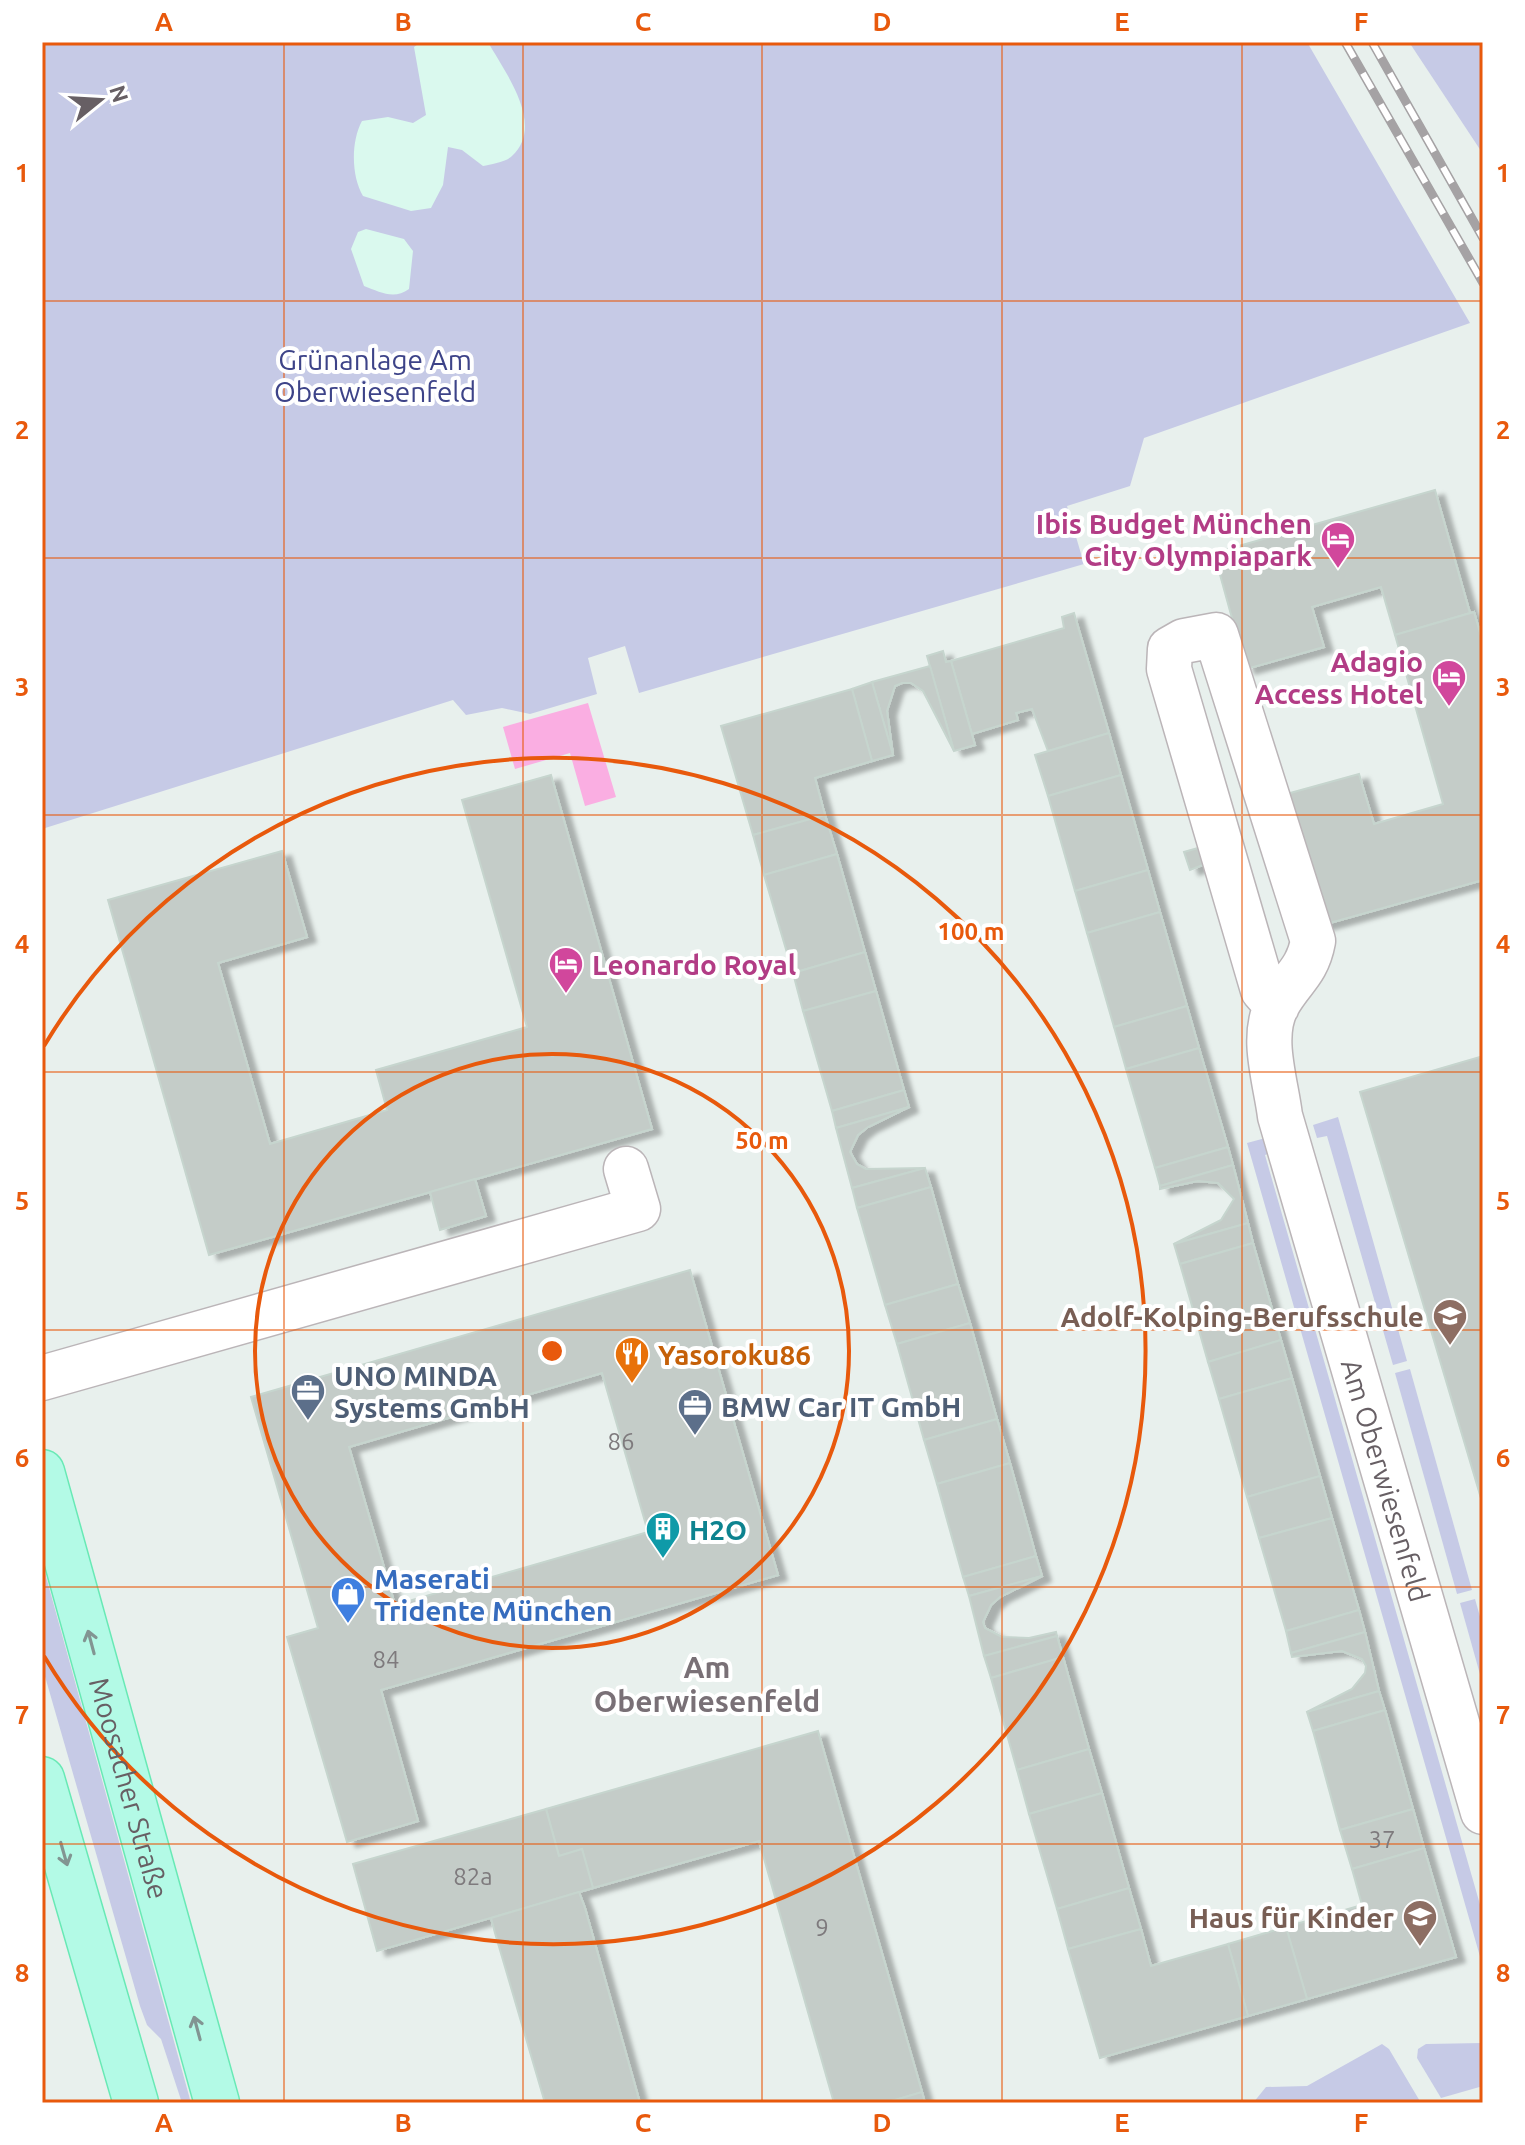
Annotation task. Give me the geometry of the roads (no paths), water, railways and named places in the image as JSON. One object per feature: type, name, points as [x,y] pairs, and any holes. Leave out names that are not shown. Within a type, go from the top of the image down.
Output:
[{"type":"main road","name":"Moosacher Straße","points":[[42,1472],[217,2103]]},
{"type":"main road","points":[[42,1779],[136,2103]]},
{"type":"street","points":[[1216,635],[1313,941],[1309,964],[1277,1006],[1263,990],[1169,669],[1170,649],[1184,641],[1216,635]]},
{"type":"street","name":"Am Oberwiesenfeld","points":[[1277,1006],[1269,1035],[1280,1116],[1483,1812]]},
{"type":"street","points":[[42,1378],[638,1209],[626,1169]]},
{"type":"railway","points":[[1345,42],[1483,283]]},
{"type":"railway","points":[[1372,42],[1483,238]]},
{"type":"place","name":"Ibis Budget München City Olympiapark","points":[[1338,570]]},
{"type":"place","name":"Adagio Access Hotel","points":[[1449,708]]},
{"type":"place","name":"Leonardo Royal","points":[[566,995]]},
{"type":"place","name":"Adolf-Kolping-Berufsschule","points":[[1450,1347]]},
{"type":"place","name":"Yasoroku86","points":[[632,1385]]},
{"type":"place","name":"UNO MINDA Systems GmbH","points":[[308,1422]]},
{"type":"place","name":"BMW Car IT GmbH","points":[[695,1437]]},
{"type":"place","name":"H2O","points":[[663,1560]]},
{"type":"place","name":"Maserati Tridente München","points":[[348,1625]]},
{"type":"place","name":"Haus für Kinder","points":[[1420,1948]]},
{"type":"district","name":"Am Oberwiesenfeld","points":[[707,1684]]},
{"type":"park label","name":"Grünanlage Am Oberwiesenfeld","points":[[375,375]]}]
